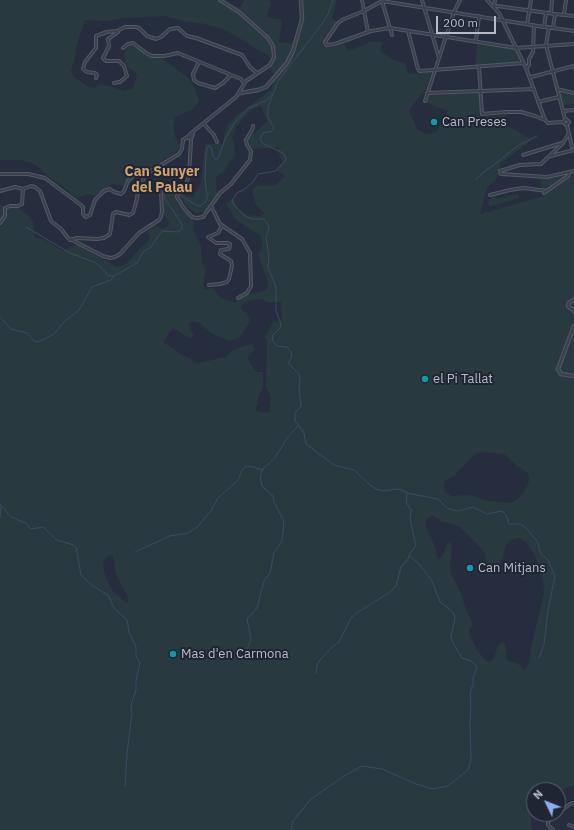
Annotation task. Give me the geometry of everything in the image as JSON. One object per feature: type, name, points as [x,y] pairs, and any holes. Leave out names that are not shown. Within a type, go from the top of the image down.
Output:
[{"type":"street","points":[[0,174],[28,174],[45,178],[81,205],[83,207],[83,214],[86,217],[90,215],[95,200],[104,191],[110,189],[121,194],[124,191],[128,181],[134,175],[146,174],[179,154],[182,149],[183,140],[191,136],[195,131],[236,98],[244,83],[265,69],[274,58],[274,51],[268,38],[239,12],[220,0]]},
{"type":"street","points":[[240,93],[266,87],[284,67],[293,51],[302,18],[301,0]]},
{"type":"street","points":[[362,0],[368,32]]},
{"type":"street","points":[[422,0],[439,57]]},
{"type":"street","points":[[425,101],[454,12],[460,0]]},
{"type":"street","points":[[487,0],[494,6],[524,63],[544,120]]},
{"type":"street","points":[[494,6],[495,0]]},
{"type":"street","points":[[528,24],[531,0]]},
{"type":"street","points":[[550,13],[552,0]]},
{"type":"street","points":[[564,15],[566,0]]},
{"type":"street","points":[[382,1],[392,35]]},
{"type":"street","points":[[574,31],[382,1],[338,23],[326,40],[325,44],[330,45],[344,42],[368,32],[390,28],[516,48],[574,44]]},
{"type":"street","points":[[494,6],[574,16]]},
{"type":"street","points":[[544,27],[546,12]]},
{"type":"street","points":[[553,28],[555,14]]},
{"type":"street","points":[[476,41],[479,16]]},
{"type":"street","points":[[526,68],[529,64],[529,59],[532,52],[534,25]]},
{"type":"street","points":[[114,83],[120,82],[127,76],[124,66],[119,61],[106,61],[103,58],[109,46],[108,39],[125,27],[140,28],[147,36],[156,39],[170,30],[178,28],[187,36],[242,55],[250,67],[257,73]]},
{"type":"street","points":[[548,28],[546,46],[565,119],[569,122],[574,122]]},
{"type":"street","points":[[96,78],[96,73],[87,72],[83,69],[84,62],[96,48],[96,36],[107,32],[118,31]]},
{"type":"street","points":[[408,31],[418,69],[420,71],[524,63]]},
{"type":"street","points":[[123,48],[128,44],[133,43],[152,56],[164,56],[178,53],[241,79],[244,83]]},
{"type":"street","points":[[436,50],[441,50]]},
{"type":"street","points":[[199,62],[193,74],[194,80],[198,83],[214,88],[223,83],[231,75]]},
{"type":"street","points":[[530,77],[574,66]]},
{"type":"street","points":[[479,67],[482,114],[521,112],[531,114],[549,123],[563,122],[564,125],[567,125],[572,147]]},
{"type":"street","points":[[427,94],[534,89]]},
{"type":"street","points":[[557,89],[574,93]]},
{"type":"street","points":[[538,102],[559,97]]},
{"type":"street","points":[[563,111],[574,110]]},
{"type":"street","points":[[204,124],[214,135],[217,142]]},
{"type":"street","points":[[191,136],[188,181],[186,185],[179,190],[177,197],[192,217],[197,218],[202,217],[220,193],[231,184],[250,160],[251,151],[246,140],[253,126]]},
{"type":"street","points":[[569,133],[563,143],[541,164],[520,165],[500,171],[501,174],[547,178],[574,171]]},
{"type":"street","points":[[523,155],[563,143]]},
{"type":"street","points":[[550,156],[574,150]]},
{"type":"street","points":[[544,193],[568,176],[570,172]]},
{"type":"street","points":[[70,240],[76,238],[104,238],[110,234],[113,214],[116,212],[129,215],[133,213],[138,190],[146,174]]},
{"type":"street","points":[[0,191],[15,187],[23,189],[34,186],[39,189],[51,221],[61,229],[70,240],[107,258],[115,257],[122,252],[139,233],[162,217],[161,192],[164,188],[170,186],[179,190]]},
{"type":"street","points":[[490,195],[524,188],[547,191]]},
{"type":"street","points":[[0,223],[6,216],[5,208],[22,204],[23,189]]},
{"type":"street","points":[[211,206],[222,226],[242,239],[250,253],[251,286],[247,293],[238,298]]},
{"type":"street","points":[[209,285],[227,282],[232,266],[231,261],[220,254],[221,250],[229,248],[230,244],[216,244],[208,237],[218,232],[222,226]]},
{"type":"street","points":[[574,299],[568,306],[574,312]]},
{"type":"street","points":[[574,326],[558,369],[561,374],[574,376]]},
{"type":"street","points":[[569,825],[574,827]]},
{"type":"shaded area","points":[[0,0],[223,0],[240,8],[244,0],[266,0],[271,1],[267,17],[282,20],[279,42],[292,44],[301,16],[304,12],[303,0],[337,0],[332,18],[337,22],[323,43],[323,47],[335,47],[344,44],[348,51],[371,42],[383,42],[380,51],[393,60],[405,63],[408,74],[431,72],[432,74],[426,89],[409,111],[417,129],[426,134],[436,132],[448,111],[426,103],[429,95],[478,93],[480,95],[481,111],[479,114],[481,117],[506,115],[507,127],[514,129],[532,140],[500,164],[499,174],[495,181],[487,188],[480,214],[544,196],[574,174],[574,785],[566,788],[566,782],[526,782],[526,822],[531,822],[532,830],[0,830],[0,205],[3,207],[17,207],[28,215],[33,222],[35,238],[45,240],[63,251],[77,244],[117,267],[124,265],[129,261],[139,249],[148,242],[150,237],[147,232],[148,230],[154,226],[158,226],[162,229],[168,226],[169,221],[164,215],[163,191],[171,187],[176,191],[177,203],[181,209],[191,217],[194,223],[193,229],[201,246],[202,263],[206,270],[203,285],[204,289],[213,288],[220,297],[236,302],[244,295],[267,289],[268,282],[258,254],[262,248],[261,236],[236,220],[226,204],[234,198],[237,208],[248,215],[260,216],[265,214],[256,205],[253,188],[259,185],[268,186],[277,184],[285,176],[275,169],[283,162],[280,158],[278,147],[254,149],[250,145],[249,138],[267,121],[261,106],[252,110],[246,115],[236,127],[232,136],[235,154],[225,170],[216,177],[216,191],[218,194],[204,211],[198,214],[189,209],[179,196],[180,193],[193,198],[201,183],[205,144],[223,144],[225,130],[237,115],[271,90],[275,75],[269,68],[274,62],[267,55],[225,30],[206,24],[182,21],[166,16],[123,18],[107,21],[85,20],[76,47],[75,58],[71,71],[74,77],[87,86],[94,88],[100,84],[124,91],[133,88],[137,76],[134,70],[128,68],[125,63],[124,54],[127,48],[131,46],[136,47],[150,57],[163,59],[188,78],[194,87],[199,101],[192,110],[175,117],[173,127],[175,137],[180,145],[178,151],[146,171],[132,175],[127,179],[123,186],[113,184],[94,196],[88,194],[76,198],[60,184],[46,175],[36,165],[23,160],[0,160]],"holes":[[[261,299],[269,303],[281,302],[282,321],[273,323],[265,336],[267,341],[266,387],[271,396],[269,413],[255,411],[258,403],[257,400],[263,387],[263,372],[256,372],[248,360],[249,355],[256,349],[251,344],[233,350],[226,357],[199,363],[182,355],[163,342],[173,328],[190,339],[194,335],[190,330],[189,324],[191,321],[198,322],[214,335],[229,341],[239,338],[250,320],[247,313],[241,309],[241,305],[250,300]],[[482,452],[504,454],[518,467],[528,473],[529,480],[527,487],[519,498],[513,502],[506,503],[484,500],[470,495],[451,496],[445,492],[444,482],[455,475],[475,454]],[[432,515],[441,521],[460,527],[481,548],[485,554],[487,570],[492,575],[499,567],[506,546],[511,540],[519,538],[526,542],[530,547],[540,567],[544,593],[532,643],[529,664],[525,670],[517,663],[507,661],[506,647],[504,643],[501,642],[497,648],[494,658],[489,663],[479,653],[469,634],[469,630],[473,624],[465,607],[461,593],[451,574],[451,544],[448,542],[443,555],[438,559],[434,544],[426,527],[426,520]],[[112,555],[114,559],[117,577],[128,597],[129,601],[126,603],[111,589],[105,575],[103,564],[104,560]]]},
{"type":"shaded area","points":[[477,44],[514,49],[520,60],[519,62],[475,65]]},
{"type":"shaded area","points":[[559,90],[574,94],[574,104],[563,105]]},
{"type":"shaded area","points":[[563,175],[564,177],[546,190],[541,189],[541,178]]},
{"type":"shaded area","points":[[495,194],[497,199],[518,194],[519,198],[489,207],[488,203]]},
{"type":"waterway","points":[[333,0],[328,14],[322,24],[278,81],[268,107],[268,117],[274,128],[272,131],[263,133],[260,139],[262,143],[283,153],[286,158],[285,161],[276,171],[258,174],[253,182],[245,189],[237,193],[232,201],[245,216],[252,219],[264,219],[268,224],[269,228],[266,238],[269,256],[268,267],[276,287],[276,311],[281,324],[280,328],[273,335],[272,340],[277,346],[287,347],[291,352],[292,356],[289,364],[300,377],[299,390],[301,406],[295,413],[295,420],[304,433],[306,444],[334,465],[354,470],[376,489],[384,491],[398,489],[411,494],[438,499],[447,508],[452,510],[459,511],[473,507],[487,514],[502,511],[506,515],[509,524],[519,524],[524,526],[537,541],[541,554],[548,560],[555,576],[548,610],[544,644],[539,658]]},
{"type":"waterway","points":[[572,68],[574,72]]},
{"type":"waterway","points":[[26,227],[70,253],[96,263],[109,276],[114,276],[137,263],[143,252],[151,247],[163,231],[178,232],[182,229],[182,224],[165,199],[164,193],[172,190],[196,205],[200,206],[204,203],[207,200],[205,179],[207,148],[209,146],[211,147],[213,156],[216,160],[225,139],[235,122],[249,108],[267,100],[272,94]]},
{"type":"waterway","points":[[476,179],[519,145],[537,136]]},
{"type":"waterway","points":[[0,317],[11,329],[27,333],[32,339],[38,342],[54,334],[64,322],[79,310],[92,287],[111,280],[113,277]]},
{"type":"waterway","points":[[135,552],[170,536],[188,533],[197,527],[211,511],[218,498],[238,480],[242,470],[245,467],[250,466],[262,470],[275,458],[287,438],[298,426]]},
{"type":"waterway","points":[[245,655],[251,639],[247,619],[257,608],[264,581],[270,573],[274,553],[282,541],[284,521],[274,502],[273,496],[262,486],[260,476],[263,469]]},
{"type":"waterway","points":[[316,673],[317,665],[320,660],[339,642],[351,618],[390,592],[396,586],[401,567],[416,546],[410,519],[411,510],[406,502],[407,493]]},
{"type":"waterway","points":[[0,504],[11,517],[26,523],[31,529],[43,527],[57,540],[76,547],[81,575],[93,586],[108,595],[114,608],[127,620],[129,632],[136,647],[136,656],[140,663],[136,681],[136,690],[131,705],[132,713],[125,786]]},
{"type":"waterway","points":[[0,518],[1,507]]},
{"type":"waterway","points":[[291,830],[293,821],[311,799],[344,776],[362,766],[382,769],[416,784],[433,789],[448,786],[468,770],[471,760],[470,693],[473,684],[473,677],[477,667],[471,661],[462,658],[453,643],[451,636],[455,619],[454,614],[440,602],[432,581],[419,564],[410,556]]},
{"type":"place","name":"Can Preses","points":[[434,122]]},
{"type":"place","name":"el Pi Tallat","points":[[425,379]]},
{"type":"place","name":"Can Mitjans","points":[[470,568]]},
{"type":"place","name":"Mas d'en Carmona","points":[[173,654]]},
{"type":"district","name":"Can Sunyer del Palau","points":[[162,180]]}]
